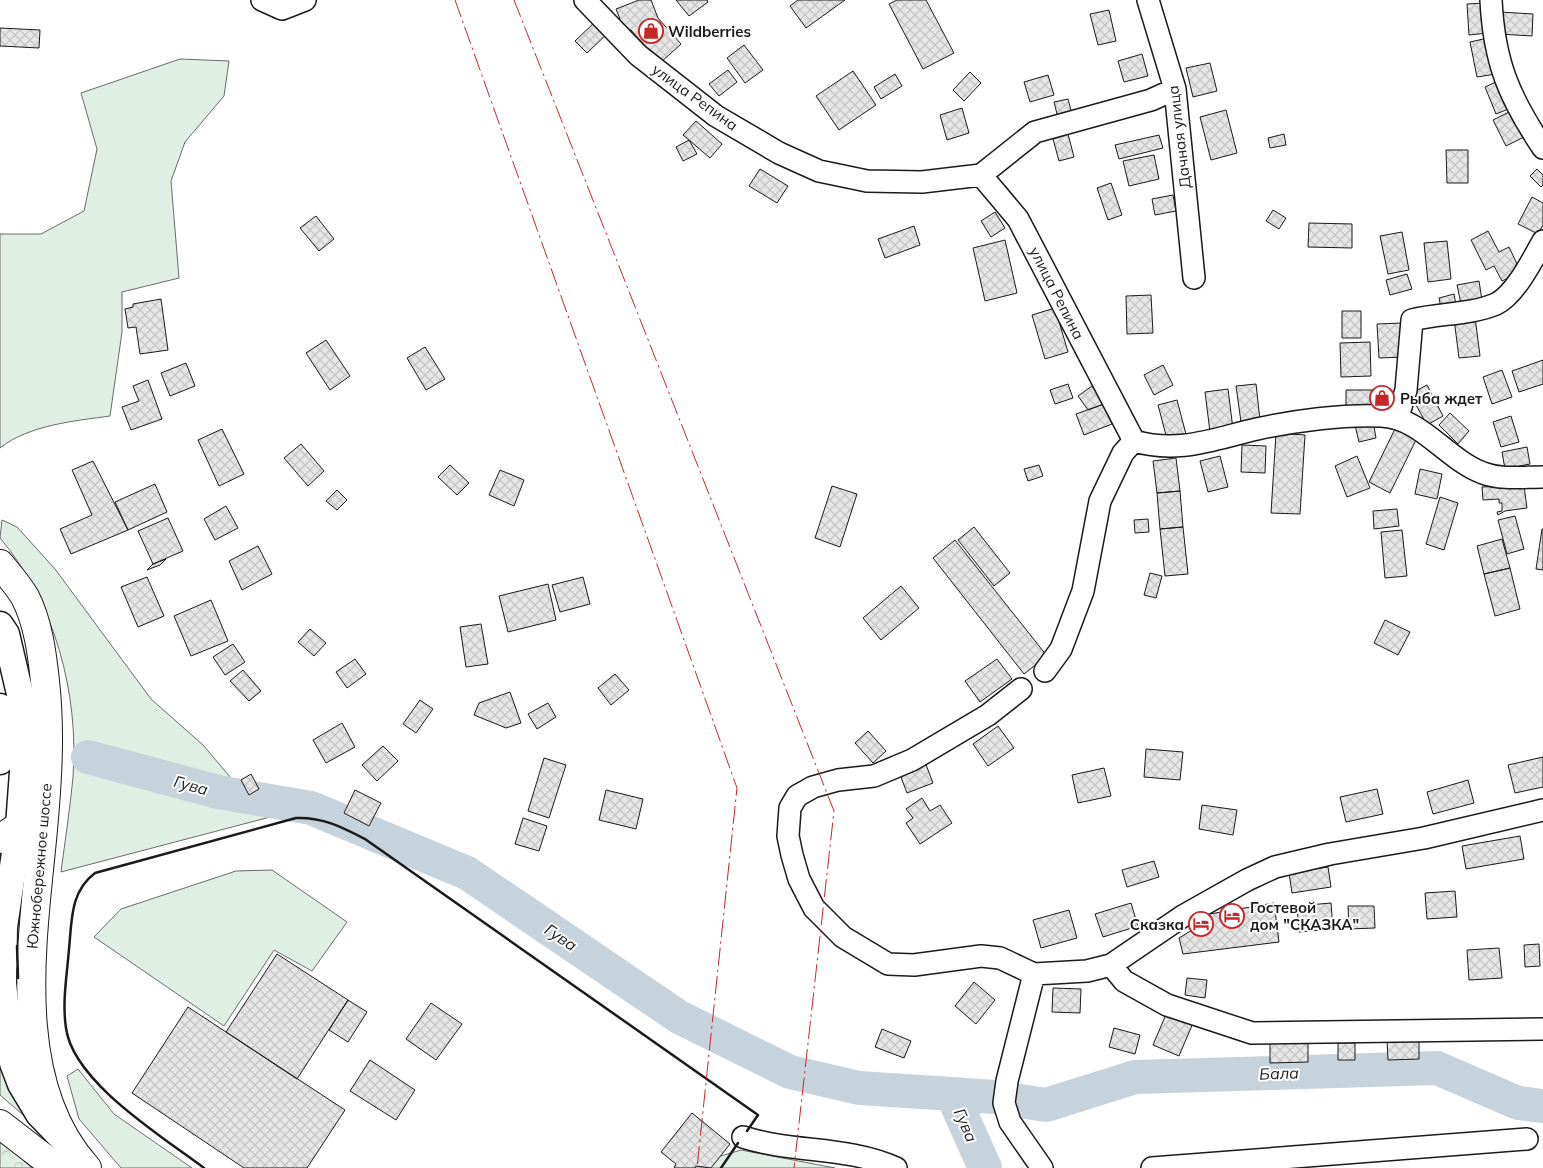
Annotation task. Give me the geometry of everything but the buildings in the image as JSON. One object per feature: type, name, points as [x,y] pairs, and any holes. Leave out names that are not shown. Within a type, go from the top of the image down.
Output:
[{"type":"highway","name":"Южнобережное шоссе","points":[[0,564],[25,597],[41,644],[49,718],[42,840],[34,906],[32,943],[33,1030],[42,1081],[73,1163]]},
{"type":"highway","points":[[0,1124],[73,1163]]},
{"type":"main road","points":[[0,625],[6,634],[24,711],[23,772],[9,832],[2,960],[7,1023],[16,1070],[21,1084],[73,1163]]},
{"type":"main road","points":[[0,707],[0,761]]},
{"type":"street","points":[[262,0],[282,9],[305,0]]},
{"type":"street","name":"улица Репина","points":[[585,0],[638,55],[716,116],[750,137],[811,167],[867,181],[922,182],[981,174],[1018,219],[1134,441]]},
{"type":"street","name":"Дачная улица","points":[[1148,0],[1175,89],[1194,278]]},
{"type":"street","points":[[1491,0],[1500,68],[1514,104],[1543,148]]},
{"type":"street","points":[[981,174],[1034,132],[1151,100],[1175,89]]},
{"type":"street","points":[[1398,417],[1406,390],[1412,320],[1473,311],[1498,303],[1521,278],[1543,241]]},
{"type":"street","points":[[1045,671],[1061,649],[1083,590],[1100,501],[1123,453],[1134,441],[1155,447],[1178,446],[1216,441],[1256,429],[1380,415],[1398,417],[1481,473],[1498,477],[1543,478]]},
{"type":"street","points":[[1021,689],[988,715],[912,760],[874,776],[825,783],[797,796],[790,808],[788,836],[799,879],[814,908],[843,937],[888,964],[914,965],[973,956],[1000,958],[1034,974],[1087,971],[1110,965],[1183,916],[1247,880],[1275,867],[1330,854],[1480,826],[1543,810]]},
{"type":"street","points":[[1110,965],[1124,981],[1167,1005],[1252,1033],[1543,1028]]},
{"type":"street","points":[[1034,974],[1007,1081],[1004,1103],[1010,1122],[1042,1168]]},
{"type":"street","points":[[743,1137],[767,1145],[854,1156],[896,1168]]},
{"type":"street","points":[[1152,1168],[1527,1139]]},
{"type":"green space","points":[[180,59],[229,61],[224,96],[185,142],[171,181],[179,278],[122,292],[122,332],[110,416],[67,422],[38,429],[12,440],[0,448],[0,234],[41,234],[84,211],[97,149],[81,93]]},
{"type":"green space","points":[[2,520],[17,527],[55,569],[151,699],[203,745],[236,784],[293,811],[61,872],[73,777],[72,713],[67,682],[49,620],[19,563],[0,538]]},
{"type":"green space","points":[[272,870],[347,922],[312,971],[274,950],[224,1026],[94,937],[121,909],[236,871]]},
{"type":"green space","points":[[0,1050],[30,1121],[0,1095]]},
{"type":"green space","points":[[78,1069],[114,1114],[192,1168],[121,1168],[79,1119],[67,1076]]},
{"type":"green space","points":[[0,1139],[32,1168],[0,1168]]},
{"type":"green space","points":[[741,1150],[835,1168],[680,1168]]},
{"type":"waterway","name":"Гува","points":[[88,757],[218,792],[311,808],[467,873],[679,1017],[790,1072],[859,1088],[952,1094],[985,1168]]},
{"type":"waterway","name":"Бала","points":[[1013,1100],[1046,1105],[1135,1077],[1437,1068],[1518,1103],[1543,1106]]},
{"type":"waterway","name":"Бала","points":[[952,1094],[994,1097]]},
{"type":"wall","points":[[204,1168],[122,1107],[85,1068],[72,1048],[66,1028],[64,1008],[74,907],[81,889],[95,873],[296,818],[324,821],[365,839],[758,1115],[747,1131]]},
{"type":"wall","points":[[17,946],[18,978]]},
{"type":"wall","points":[[721,1168],[738,1143]]},
{"type":"power","points":[[455,0],[737,788],[697,1168]]},
{"type":"power","points":[[514,0],[834,811],[794,1168]]},
{"type":"place","name":"Wildberries","points":[[651,31]]},
{"type":"place","name":"Рыба ждет","points":[[1382,398]]},
{"type":"place","name":"Гостевой дом \"СКАЗКА\"","points":[[1232,916]]},
{"type":"place","name":"Сказка","points":[[1201,924]]}]
